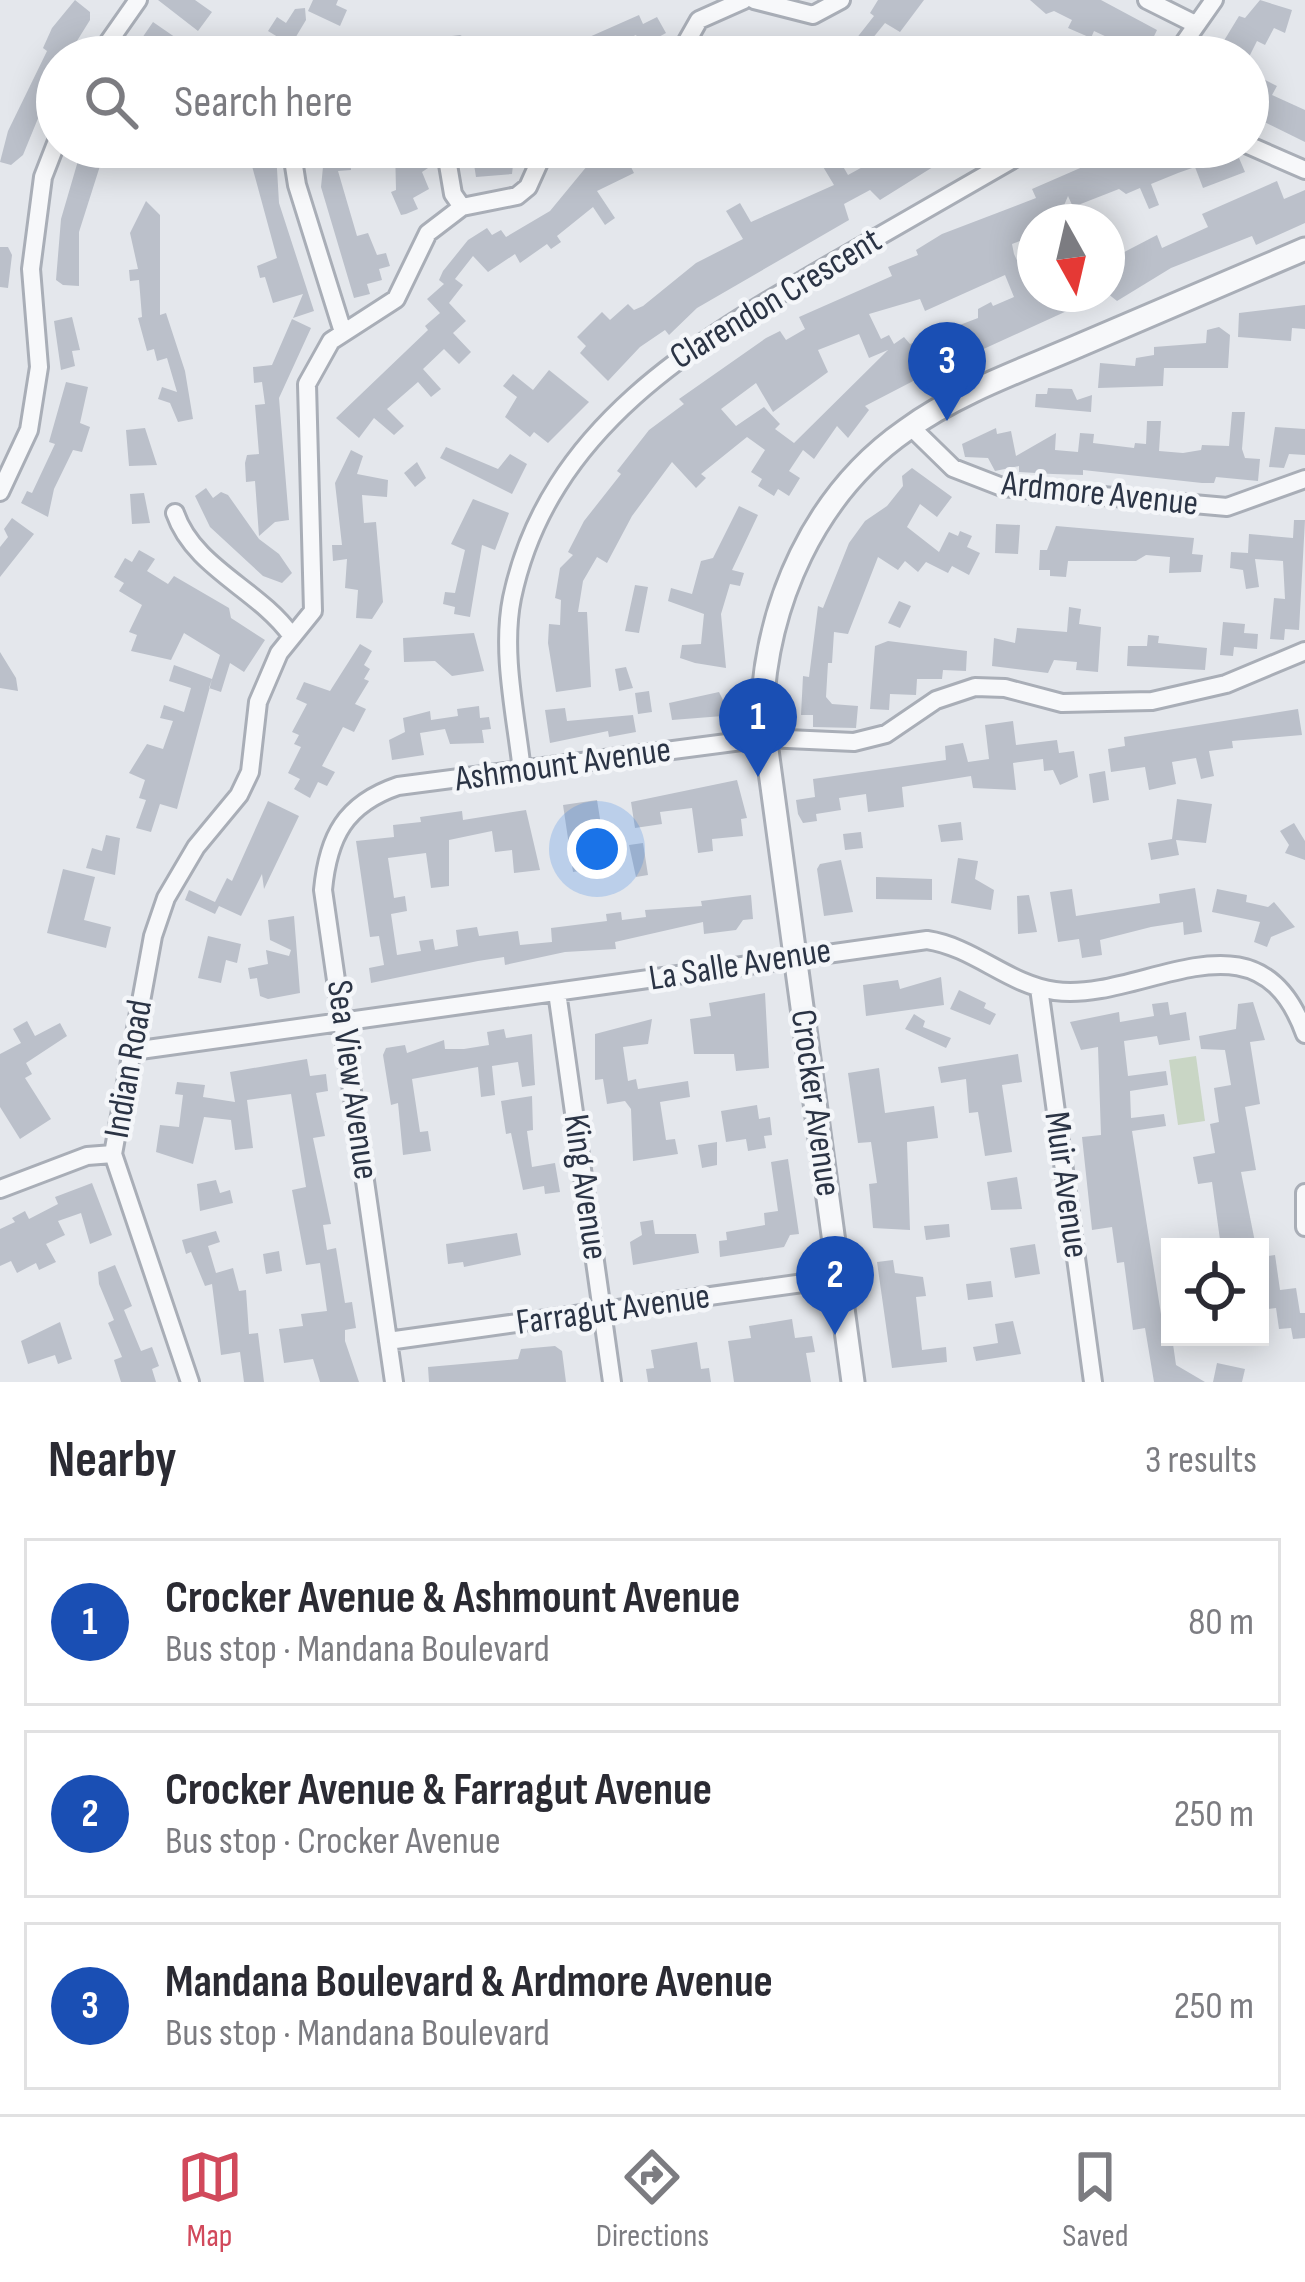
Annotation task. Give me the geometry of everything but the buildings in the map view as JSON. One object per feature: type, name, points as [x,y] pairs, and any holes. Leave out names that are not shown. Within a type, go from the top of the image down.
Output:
[{"type":"street","points":[[113,36],[138,0]]},
{"type":"street","points":[[690,36],[699,20],[744,0]]},
{"type":"street","points":[[754,0],[813,15],[841,0]]},
{"type":"street","points":[[1147,0],[1195,24]]},
{"type":"street","points":[[1187,36],[1214,0]]},
{"type":"street","points":[[1269,154],[1305,170]]},
{"type":"street","points":[[0,491],[29,430],[39,367],[31,269],[46,168]]},
{"type":"street","points":[[294,168],[344,332]]},
{"type":"street","points":[[449,168],[453,194],[462,207]]},
{"type":"street","points":[[175,513],[196,550],[278,617],[291,634],[313,611],[315,592],[307,384],[320,353],[396,299],[428,233],[462,207],[517,196],[528,187],[536,168]]},
{"type":"street","name":"Clarendon Crescent","points":[[522,771],[509,639],[512,602],[529,537],[572,465],[657,372],[734,320],[998,168]]},
{"type":"street","name":"Crocker Avenue","points":[[853,1382],[764,738],[766,658],[792,571],[811,533],[847,487],[910,426],[966,394],[1305,249]]},
{"type":"street","name":"Ardmore Avenue","points":[[910,426],[952,468],[1002,487],[1227,507],[1305,479]]},
{"type":"street","name":"Indian Road","points":[[190,1382],[113,1154],[153,936],[166,898],[250,772],[258,702],[291,634]]},
{"type":"street","name":"Ashmount Avenue","points":[[373,795],[764,738],[873,739],[936,700],[975,687],[1005,688],[1062,703],[1152,701],[1226,684],[1305,651]]},
{"type":"street","name":"Sea View Avenue","points":[[373,795],[350,811],[335,832],[323,890],[394,1382]]},
{"type":"street","name":"La Salle Avenue","points":[[133,1051],[927,940],[979,955],[1039,988],[1079,991],[1214,964],[1246,968],[1272,984],[1296,1009],[1305,1034]]},
{"type":"street","name":"Muir Avenue","points":[[1039,988],[1093,1382]]},
{"type":"street","name":"King Avenue","points":[[557,992],[612,1382]]},
{"type":"street","points":[[0,1189],[87,1156],[113,1154]]},
{"type":"street","points":[[1305,1193],[1305,1227]]},
{"type":"street","name":"Farragut Avenue","points":[[388,1341],[839,1278]]},
{"type":"green space","points":[[1196,1056],[1205,1121],[1178,1125],[1169,1060]]},
{"type":"place","name":"Mandana Boulevard & Ardmore Avenue","points":[[947,421]]},
{"type":"place","name":"Crocker Avenue & Ashmount Avenue","points":[[758,777]]},
{"type":"place","name":"Crocker Avenue & Farragut Avenue","points":[[835,1335]]}]
